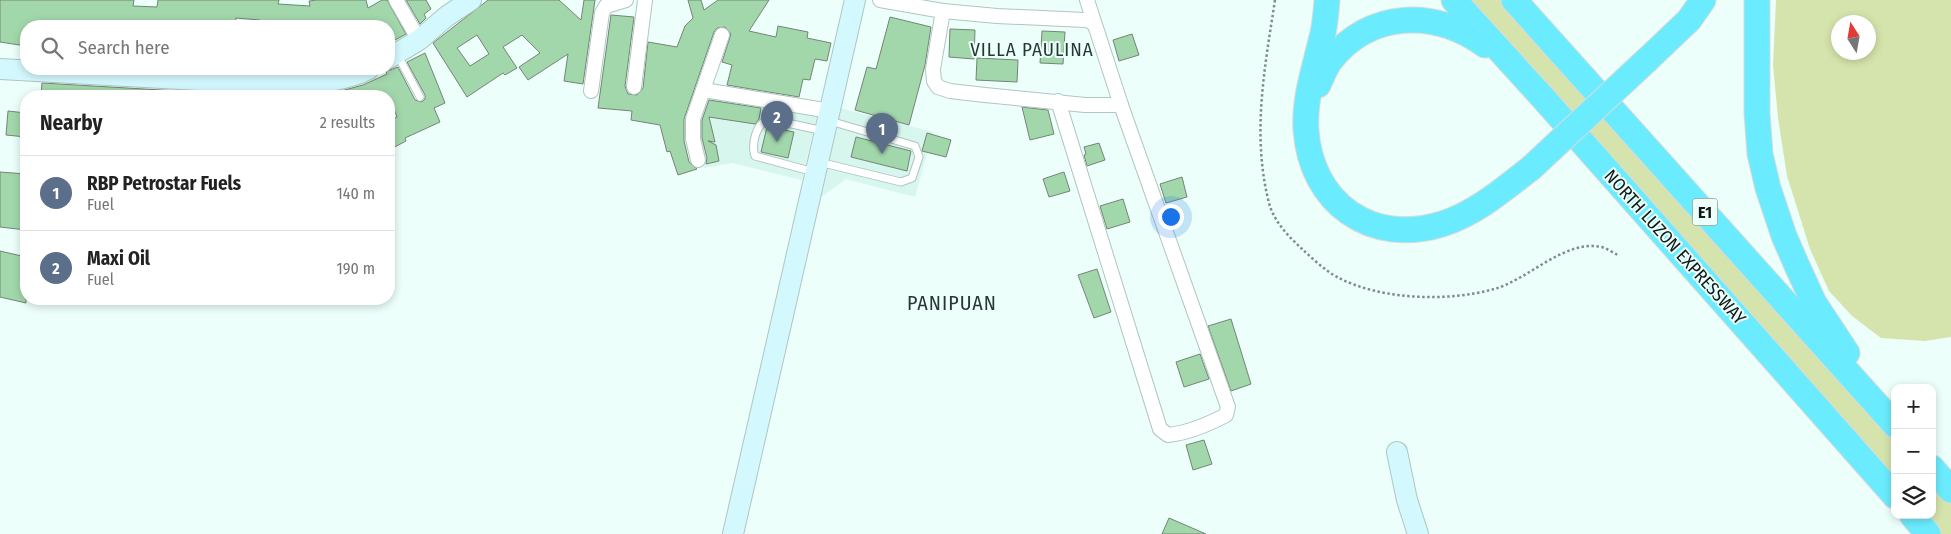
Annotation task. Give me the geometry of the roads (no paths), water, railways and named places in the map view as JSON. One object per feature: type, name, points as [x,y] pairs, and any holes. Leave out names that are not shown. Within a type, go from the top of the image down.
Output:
[{"type":"highway","points":[[1327,0],[1326,20],[1311,81],[1306,114],[1306,131],[1314,171],[1323,187],[1348,212],[1363,221],[1400,230],[1441,224],[1476,207],[1531,168],[1689,20],[1704,0]]},
{"type":"highway","name":"NORTH LUZON EXPRESSWAY","points":[[1454,0],[1891,491]]},
{"type":"highway","name":"E1","points":[[1514,0],[1891,420]]},
{"type":"highway","points":[[1757,0],[1757,113],[1760,154],[1768,188],[1784,236],[1814,303],[1891,418]]},
{"type":"highway","points":[[1306,114],[1329,62],[1338,52],[1354,38],[1372,29],[1388,23],[1407,20],[1432,21],[1458,28],[1490,50],[1544,99]]},
{"type":"highway","points":[[1936,473],[1951,490]]},
{"type":"highway","points":[[1915,519],[1928,534]]},
{"type":"main road","points":[[395,55],[419,40],[471,0]]},
{"type":"main road","points":[[733,534],[855,0]]},
{"type":"main road","points":[[0,69],[20,70]]},
{"type":"main road","points":[[101,75],[286,86],[320,83],[352,75]]},
{"type":"main road","points":[[1397,452],[1406,500],[1418,534]]},
{"type":"street","points":[[396,0],[419,40]]},
{"type":"street","points":[[591,91],[602,13],[606,6],[626,0]]},
{"type":"street","points":[[634,87],[645,0]]},
{"type":"street","points":[[880,0],[943,11],[997,16],[1085,20],[1091,21],[1095,26]]},
{"type":"street","points":[[1058,101],[1160,428],[1168,435],[1178,434],[1226,415],[1228,407],[1087,0]]},
{"type":"street","points":[[943,11],[933,69],[934,81],[938,87],[950,91],[1085,105],[1122,105]]},
{"type":"street","points":[[698,160],[692,130],[693,119],[722,35]]},
{"type":"street","points":[[704,90],[828,121]]},
{"type":"lane","points":[[395,59],[420,97]]},
{"type":"lane","points":[[768,119],[828,121],[915,146],[918,156],[912,178],[901,182],[818,167],[755,156],[753,151],[758,126],[762,121],[768,119]]},
{"type":"place","name":"Maxi Oil","points":[[777,142]]},
{"type":"place","name":"RBP Petrostar Fuels","points":[[882,154]]},
{"type":"district","name":"VILLA PAULINA","points":[[1032,49]]},
{"type":"district","name":"PANIPUAN","points":[[952,303]]}]
